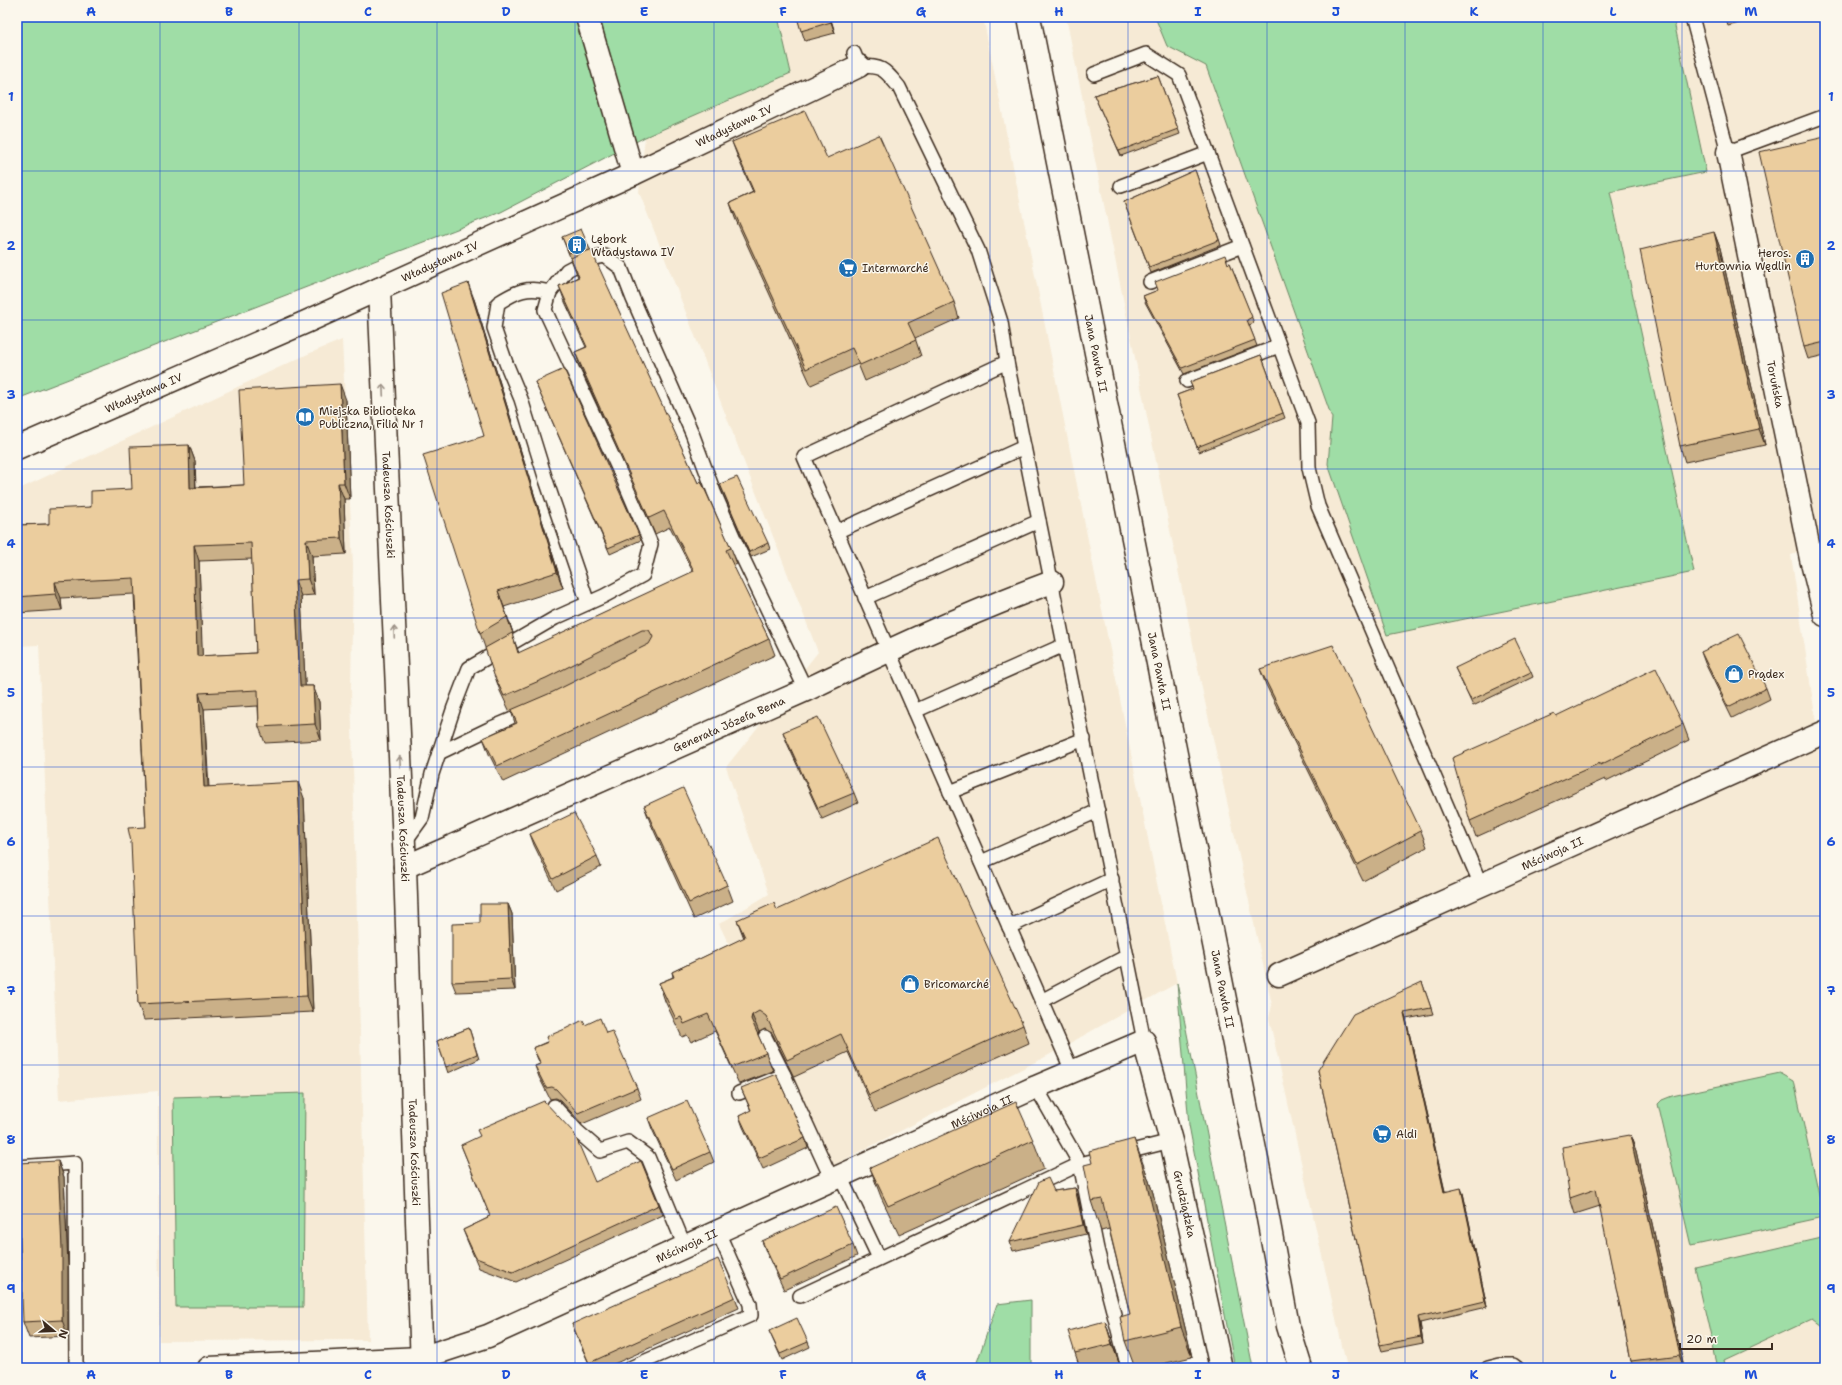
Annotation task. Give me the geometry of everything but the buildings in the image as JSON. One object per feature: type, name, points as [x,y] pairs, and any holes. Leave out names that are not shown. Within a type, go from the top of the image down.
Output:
[{"type":"street","points":[[587,17],[633,174]]},
{"type":"street","name":"Jana Pawła II","points":[[1029,17],[1257,1159],[1288,1326],[1301,1368]]},
{"type":"street","name":"Władysława IV","points":[[17,448],[379,289],[633,174],[857,60]]},
{"type":"street","name":"Toruńska","points":[[1728,152],[1818,558],[1825,615]]},
{"type":"street","name":"Tadeusza Kościuszki","points":[[379,289],[405,867],[422,1363]]},
{"type":"street","name":"Generała Józefa Bema","points":[[405,867],[806,690],[889,651],[1052,582]]},
{"type":"street","name":"Mściwoja II","points":[[1278,975],[1825,732]]},
{"type":"street","name":"Mściwoja II","points":[[209,1368],[422,1363],[488,1336],[1036,1087],[1144,1041]]},
{"type":"street","name":"Grudziądzka","points":[[1144,1041],[1171,1141],[1220,1368]]},
{"type":"street","name":"Jana Pawła II","points":[[1288,1326],[1289,1368]]},
{"type":"lane","points":[[1692,17],[1728,152],[1825,116]]},
{"type":"lane","points":[[1094,74],[1146,54],[1179,75],[1308,423],[1309,468],[1318,506],[1481,884]]},
{"type":"lane","points":[[857,60],[885,70],[899,87],[916,119],[978,250],[1001,322],[1007,362],[1144,1041]]},
{"type":"lane","points":[[1121,186],[1208,153]]},
{"type":"lane","points":[[1150,282],[1242,246]]},
{"type":"lane","points":[[404,843],[422,818],[439,753],[469,668],[555,618],[643,575],[651,544],[625,483],[545,310],[550,292],[567,270],[586,260],[605,256],[621,268],[633,299],[692,433],[714,492],[739,550],[806,690]]},
{"type":"lane","points":[[550,292],[526,288],[511,294],[498,303],[494,328],[506,363],[521,399],[546,480],[588,603]]},
{"type":"lane","points":[[1187,381],[1280,346]]},
{"type":"lane","points":[[1007,362],[804,457],[1072,1072]]},
{"type":"lane","points":[[836,532],[1024,447]]},
{"type":"lane","points":[[865,598],[1039,520]]},
{"type":"lane","points":[[915,711],[1064,645]]},
{"type":"lane","points":[[439,753],[540,707]]},
{"type":"lane","points":[[950,792],[1084,739]]},
{"type":"lane","points":[[981,862],[1098,811]]},
{"type":"lane","points":[[1009,927],[1112,879]]},
{"type":"lane","points":[[1041,1000],[1127,956]]},
{"type":"lane","points":[[765,1037],[836,1178],[879,1258]]},
{"type":"lane","points":[[739,1093],[784,1075]]},
{"type":"lane","points":[[1036,1087],[1080,1164],[1097,1249],[1128,1368]]},
{"type":"lane","points":[[554,1106],[577,1131],[600,1151],[628,1142],[648,1157],[685,1247]]},
{"type":"lane","points":[[800,1296],[1080,1164],[1171,1141]]},
{"type":"lane","points":[[17,1167],[75,1164],[76,1368]]},
{"type":"lane","points":[[630,1368],[751,1314],[750,1304],[718,1232]]},
{"type":"lane","points":[[1488,1368],[1513,1365],[1517,1368]]},
{"type":"shaded area","points":[[778,17],[983,17],[1177,983],[1047,1056],[834,1165],[719,924],[769,894],[726,767],[818,652],[639,192],[645,137],[791,73]]},
{"type":"shaded area","points":[[1066,17],[1155,17],[1167,46],[1206,66],[1332,418],[1328,464],[1387,635],[1694,572],[1610,192],[1706,172],[1673,17],[1825,17],[1825,545],[1791,555],[1825,782],[1825,1368],[1347,1368],[1269,1018],[1272,1005],[1203,693]]},
{"type":"shaded area","points":[[342,340],[353,566],[351,689],[368,1340],[159,1341],[158,1091],[59,1100],[39,645],[17,646],[17,490],[308,354]]},
{"type":"green space","points":[[17,17],[778,17],[791,73],[645,137],[501,212],[17,399]]},
{"type":"green space","points":[[1155,17],[1673,17],[1706,172],[1610,192],[1694,572],[1387,635],[1328,464],[1332,418],[1206,66],[1167,46]]},
{"type":"green space","points":[[1177,983],[1253,1368],[1235,1368],[1189,1125]]},
{"type":"green space","points":[[1780,1073],[1794,1081],[1824,1217],[1691,1246],[1658,1104],[1662,1100],[1672,1096]]},
{"type":"green space","points":[[305,1093],[303,1307],[176,1307],[173,1097]]},
{"type":"green space","points":[[1825,1237],[1825,1329],[1812,1319],[1724,1360],[1726,1368],[1718,1368],[1695,1267]]},
{"type":"green space","points":[[1031,1300],[1031,1368],[975,1368],[997,1304]]},
{"type":"place","name":"Lębork Władysława IV","points":[[577,245]]},
{"type":"place","name":"Heros. Hurtownia Wędlin","points":[[1805,259]]},
{"type":"place","name":"Intermarché","points":[[848,268]]},
{"type":"place","name":"Miejska Biblioteka Publiczna, Filia Nr 1","points":[[305,417]]},
{"type":"place","name":"Prądex","points":[[1734,674]]},
{"type":"place","name":"Bricomarché","points":[[910,984]]},
{"type":"place","name":"Aldi","points":[[1382,1134]]}]
